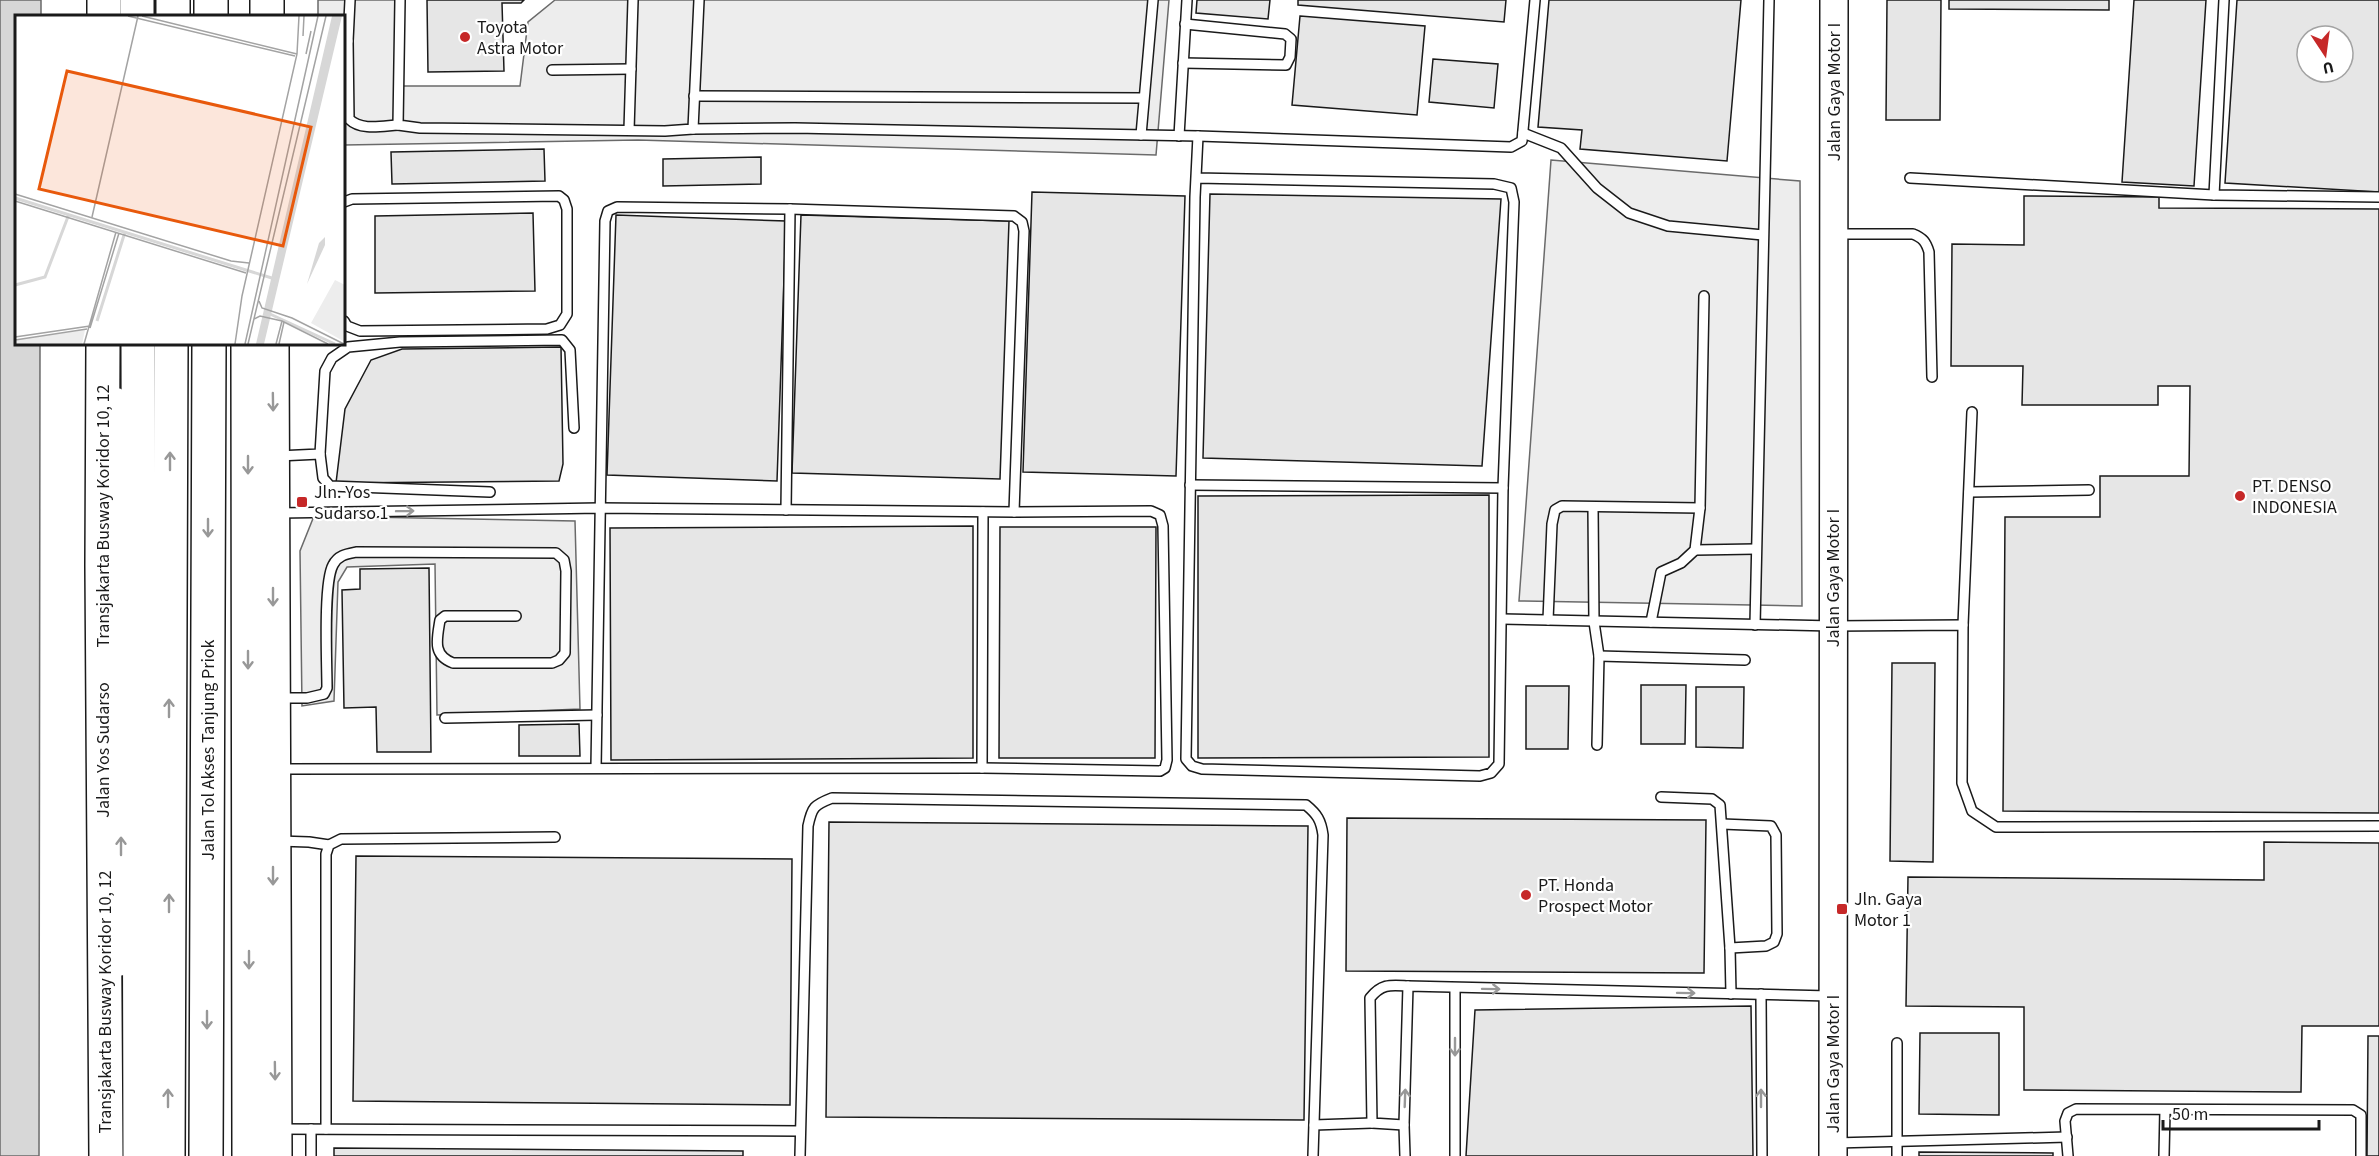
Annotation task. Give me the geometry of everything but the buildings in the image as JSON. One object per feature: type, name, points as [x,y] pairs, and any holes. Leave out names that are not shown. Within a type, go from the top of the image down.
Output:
[{"type":"highway","name":"Jalan Yos Sudarso","points":[[103,345],[102,577],[106,1156]]},
{"type":"highway","points":[[138,345],[140,1156]]},
{"type":"highway","points":[[168,1156],[171,345]]},
{"type":"highway","name":"Jalan Tol Akses Tanjung Priok","points":[[206,1156],[209,345]]},
{"type":"highway","points":[[248,345],[249,1156]]},
{"type":"highway","points":[[272,345],[275,1142]]},
{"type":"street","name":"Jalan Gaya Motor I","points":[[1833,1149],[1834,0]]},
{"type":"lane","points":[[350,0],[346,41],[350,119],[354,124],[360,126],[629,130],[795,128],[1198,136],[1511,147],[1522,141],[1536,0]]},
{"type":"lane","points":[[398,125],[400,0]]},
{"type":"lane","points":[[629,130],[633,0]]},
{"type":"lane","points":[[693,129],[699,0]]},
{"type":"lane","points":[[1141,135],[1153,0]]},
{"type":"lane","points":[[1179,136],[1187,0]]},
{"type":"lane","points":[[1755,625],[1769,0]]},
{"type":"lane","points":[[2214,195],[2224,0]]},
{"type":"lane","points":[[1183,63],[1286,65],[1290,57],[1291,39],[1285,34],[1185,24]]},
{"type":"lane","points":[[552,70],[631,69]]},
{"type":"lane","points":[[694,96],[1143,98]]},
{"type":"lane","points":[[1523,133],[1561,147],[1597,188],[1629,213],[1668,226],[1763,235]]},
{"type":"lane","points":[[1196,178],[1494,184],[1511,188],[1514,202],[1503,488],[1499,764],[1491,773],[1480,776],[1202,770],[1192,766],[1186,759],[1190,485],[1196,178],[1198,136]]},
{"type":"lane","points":[[1910,178],[2214,195],[2379,197]]},
{"type":"lane","points":[[345,202],[351,199],[559,196],[564,200],[567,209],[567,314],[560,325],[547,329],[360,331],[345,322]]},
{"type":"lane","points":[[596,768],[605,221],[608,211],[617,207],[790,209],[1014,216],[1022,222],[1024,231],[1014,512]]},
{"type":"lane","points":[[786,510],[790,209]]},
{"type":"lane","points":[[1834,234],[1913,234],[1922,237],[1929,252],[1932,377]]},
{"type":"lane","points":[[1651,622],[1661,572],[1682,563],[1695,550],[1700,508],[1704,296]]},
{"type":"lane","points":[[490,492],[330,486],[323,478],[320,454],[325,371],[332,358],[348,347],[400,342],[562,340],[570,350],[574,428]]},
{"type":"lane","name":"Transjakarta Busway Koridor 10, 12","points":[[119,379],[121,982]]},
{"type":"lane","points":[[1972,412],[1963,625],[1962,783],[1972,811],[1996,827],[2379,826]]},
{"type":"lane","points":[[273,456],[320,454]]},
{"type":"lane","points":[[1190,485],[1503,488]]},
{"type":"lane","points":[[1969,492],[2089,490]]},
{"type":"lane","points":[[1548,620],[1552,524],[1555,510],[1562,506],[1700,508]]},
{"type":"lane","points":[[1593,507],[1594,622],[1599,656],[1598,745]]},
{"type":"lane","points":[[273,513],[600,508],[1151,512],[1160,515],[1164,525],[1167,760],[1165,768],[1160,771],[982,768],[273,769]]},
{"type":"lane","points":[[982,768],[983,512]]},
{"type":"lane","points":[[1695,550],[1756,549]]},
{"type":"lane","points":[[273,698],[307,698],[324,694],[327,688],[327,602],[332,566],[341,556],[357,552],[556,553],[564,560],[566,571],[565,653],[560,660],[552,663],[453,663],[442,659],[438,652],[440,620],[445,616],[516,616]]},
{"type":"lane","points":[[1502,619],[1833,627],[1963,625]]},
{"type":"lane","points":[[1599,656],[1745,660]]},
{"type":"lane","points":[[445,718],[597,715]]},
{"type":"lane","points":[[1661,797],[1712,799],[1720,805],[1731,994]]},
{"type":"lane","points":[[800,1156],[808,826],[811,812],[816,804],[832,798],[1306,805],[1316,813],[1321,822],[1323,834],[1313,1156]]},
{"type":"lane","points":[[1722,824],[1771,826],[1776,835],[1777,934],[1774,942],[1766,946],[1730,948]]},
{"type":"lane","points":[[326,1129],[326,854],[329,846],[340,839],[555,837]]},
{"type":"lane","points":[[273,841],[309,842],[329,846]]},
{"type":"lane","points":[[1372,1123],[1370,998],[1378,987],[1386,984],[1455,989],[1833,996]]},
{"type":"lane","points":[[1405,1156],[1408,986]]},
{"type":"lane","points":[[1455,989],[1455,1156]]},
{"type":"lane","points":[[1761,994],[1762,1156]]},
{"type":"lane","points":[[1897,1043],[1897,1156]]},
{"type":"lane","points":[[2068,1156],[2065,1121],[2068,1113],[2076,1109],[2353,1110],[2361,1115],[2361,1156]]},
{"type":"lane","points":[[2164,1156],[2165,1110]]},
{"type":"lane","points":[[1314,1125],[1372,1123],[1404,1125]]},
{"type":"lane","points":[[311,1129],[311,1156]]},
{"type":"lane","points":[[275,1142],[311,1129],[800,1131]]},
{"type":"lane","points":[[1833,1149],[1897,1141],[2067,1137]]},
{"type":"shaded area","points":[[0,0],[41,0],[41,15],[15,15],[15,345],[40,345],[39,1156],[0,1156]]},
{"type":"shaded area","points":[[318,0],[403,0],[402,86],[520,86],[528,22],[555,0],[1169,0],[1156,155],[638,140],[345,145],[345,15],[318,15]]},
{"type":"shaded area","points":[[1551,160],[1800,181],[1802,606],[1519,601]]},
{"type":"shaded area","points":[[314,516],[575,521],[580,709],[437,715],[435,564],[347,567],[338,582],[334,701],[302,706],[300,551]]},
{"type":"place","name":"Toyota Astra Motor","points":[[465,37]]},
{"type":"place","name":"PT. DENSO INDONESIA","points":[[2240,496]]},
{"type":"place","name":"Jln. Yos Sudarso 1","points":[[302,502]]},
{"type":"place","name":"PT. Honda Prospect Motor","points":[[1526,895]]},
{"type":"place","name":"Jln. Gaya Motor 1","points":[[1842,909]]}]
